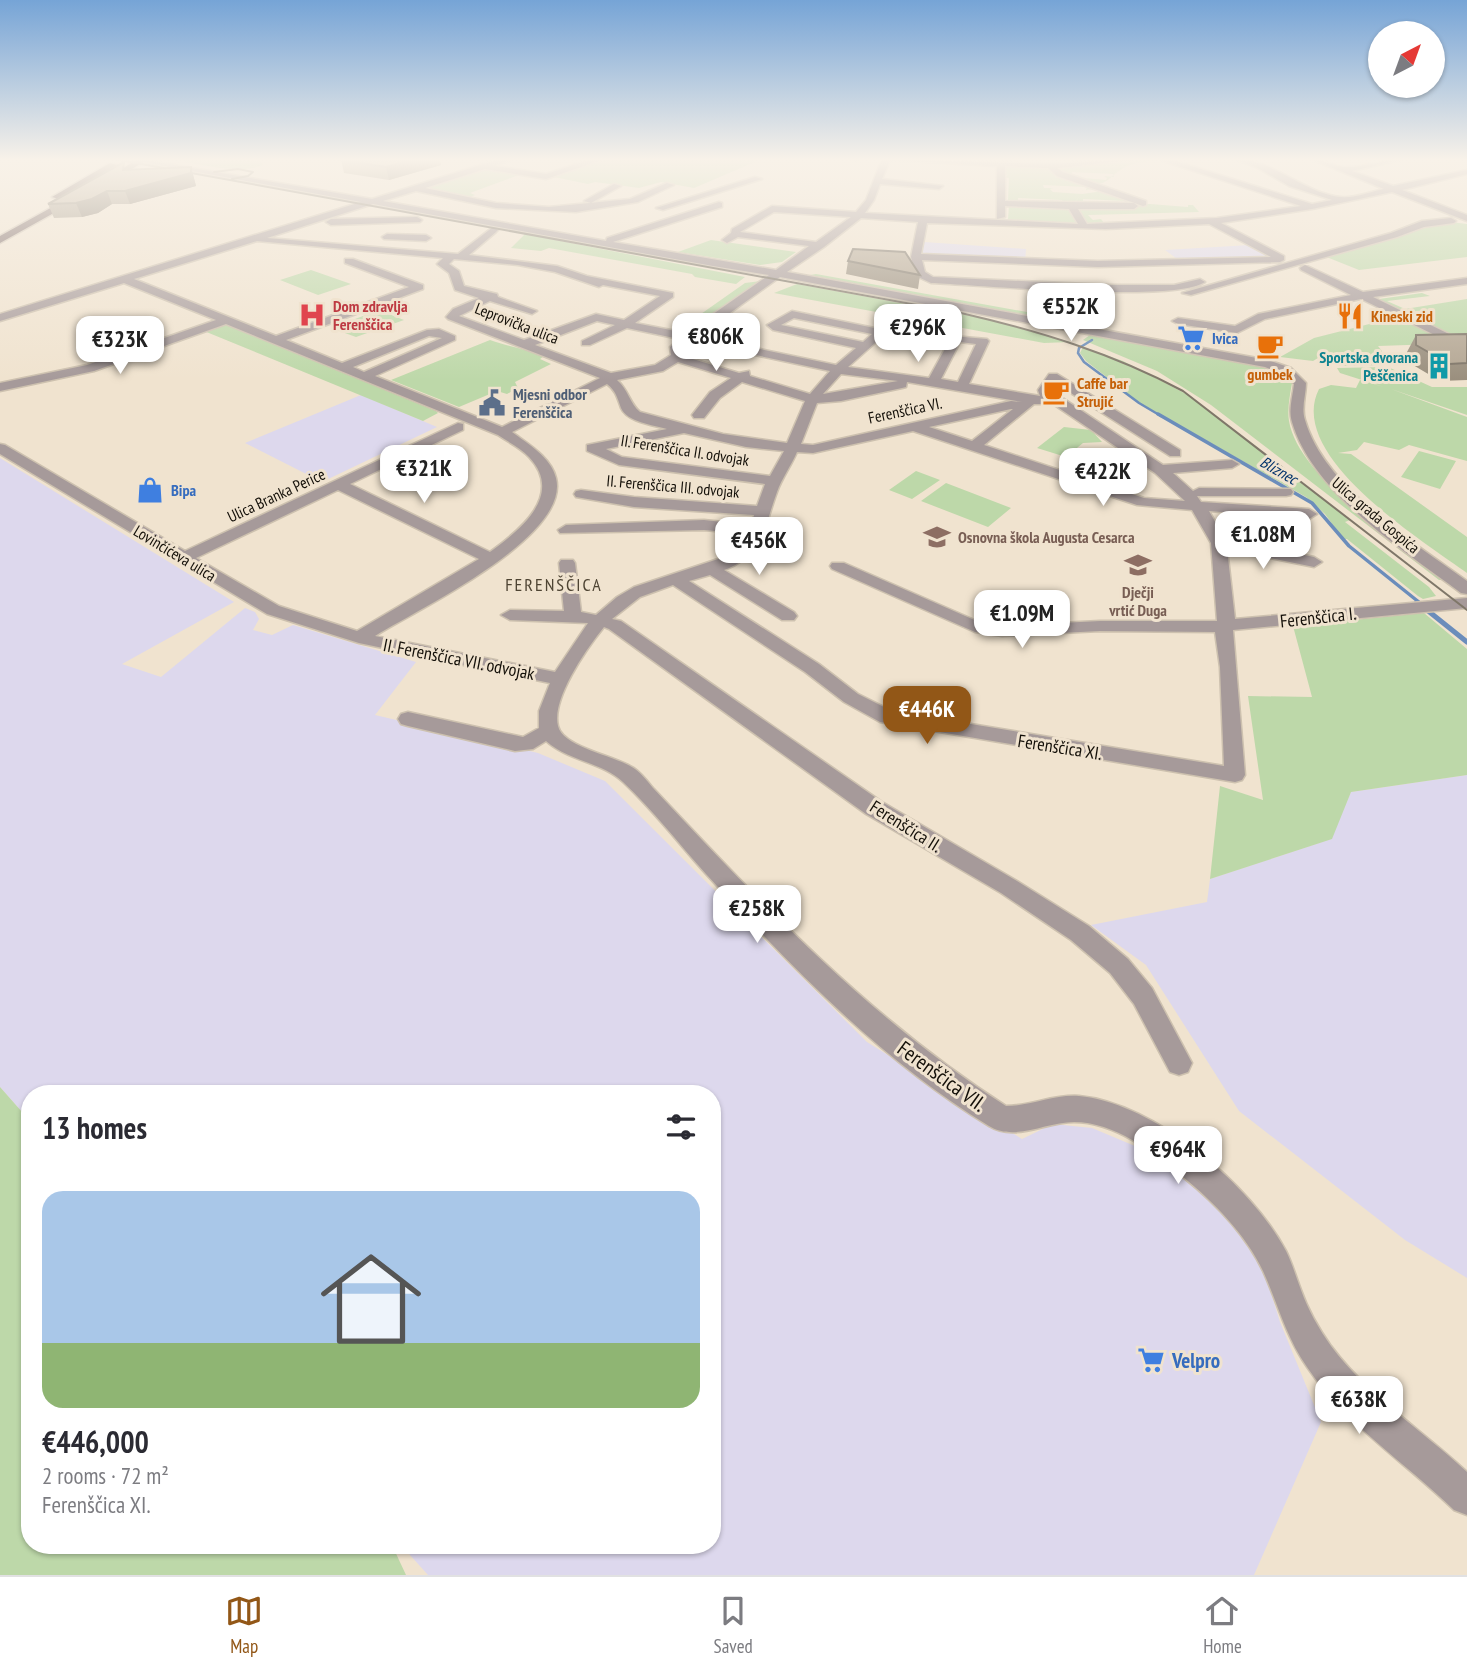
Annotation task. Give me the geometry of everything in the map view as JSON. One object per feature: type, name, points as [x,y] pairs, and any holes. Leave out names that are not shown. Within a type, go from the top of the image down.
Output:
[{"type":"street","points":[[0,318],[269,232]]},
{"type":"street","points":[[490,232],[458,256],[442,264],[454,271],[458,287],[536,309],[508,320]]},
{"type":"street","points":[[536,232],[561,233],[778,273]]},
{"type":"street","points":[[610,240],[634,232]]},
{"type":"street","points":[[677,358],[676,347],[687,338],[837,232]]},
{"type":"street","points":[[920,232],[916,257],[920,274],[942,282],[1144,289],[1174,288],[1200,282]]},
{"type":"street","points":[[916,257],[1019,264],[1113,266],[1282,258],[1232,232]]},
{"type":"street","points":[[1163,298],[1402,232]]},
{"type":"street","points":[[727,240],[736,234],[821,245]]},
{"type":"street","points":[[296,243],[308,235],[348,236]]},
{"type":"street","points":[[374,236],[430,235],[410,252]]},
{"type":"street","points":[[251,238],[458,256],[501,256],[588,279],[639,302]]},
{"type":"street","points":[[276,340],[419,287],[394,275],[349,261]]},
{"type":"street","points":[[1305,268],[1449,338],[1467,339]]},
{"type":"street","name":"Ulica grada Gospića","points":[[778,273],[1268,364],[1287,371],[1300,383],[1297,410],[1301,432],[1314,456],[1334,480],[1384,525],[1467,589]]},
{"type":"street","points":[[124,279],[503,432],[521,442],[545,467],[549,485],[542,513],[528,531],[491,559],[359,638]]},
{"type":"street","points":[[586,343],[626,324],[669,295],[588,279]]},
{"type":"street","points":[[1178,321],[1237,330],[1262,316],[1365,295],[1467,281]]},
{"type":"street","name":"Leprovička ulica","points":[[493,296],[453,314],[452,317],[489,326],[523,345],[610,379]]},
{"type":"street","points":[[408,719],[515,744],[526,744],[549,731],[546,722],[559,679],[600,620],[629,597],[744,553],[813,399],[866,346],[880,331],[795,314],[788,314],[773,325],[866,346]]},
{"type":"street","points":[[523,345],[596,317],[841,370],[962,386],[1029,403]]},
{"type":"street","points":[[0,387],[90,368],[227,320]]},
{"type":"street","points":[[342,367],[427,333],[439,332],[451,338],[365,376]]},
{"type":"street","points":[[933,383],[956,338],[983,341],[962,386]]},
{"type":"street","points":[[503,432],[610,379],[656,369],[677,358],[813,399],[841,397],[902,384]]},
{"type":"street","points":[[699,415],[715,394],[762,364]]},
{"type":"street","points":[[1047,399],[1044,390],[1053,377],[1175,453]]},
{"type":"street","points":[[610,379],[621,389],[628,409],[635,415],[687,429],[792,449]]},
{"type":"street","points":[[975,446],[1029,403],[1047,399],[1063,403],[1160,470],[1186,492],[1209,522],[1219,546],[1223,601],[1227,617],[1225,625]]},
{"type":"street","name":"Ferenščica VI.","points":[[792,449],[813,449],[1029,403]]},
{"type":"street","points":[[913,426],[1132,499],[1309,514]]},
{"type":"street","name":"Ulica Branka Perice","points":[[183,558],[458,427]]},
{"type":"street","name":"II. Ferenščica II. odvojak","points":[[687,429],[592,449],[620,461],[774,481]]},
{"type":"street","name":"Lovinčićeva ulica","points":[[0,448],[273,610],[359,638]]},
{"type":"street","points":[[1160,470],[1232,464]]},
{"type":"street","points":[[340,485],[491,559]]},
{"type":"street","points":[[1186,492],[1286,492]]},
{"type":"street","name":"II. Ferenščica III. odvojak","points":[[581,494],[634,502],[761,511]]},
{"type":"street","points":[[566,530],[704,526],[756,530]]},
{"type":"street","points":[[1219,546],[1314,562]]},
{"type":"street","points":[[567,563],[573,616]]},
{"type":"street","name":"Ferenščica I.","points":[[838,566],[983,630],[1225,625],[1302,620],[1410,606],[1467,603]]},
{"type":"street","points":[[710,568],[788,616]]},
{"type":"street","name":"Ferenščica XI.","points":[[674,578],[812,668],[851,698],[887,717],[1235,775],[1228,667],[1223,636],[1225,625]]},
{"type":"street","name":"Ferenščica II.","points":[[510,615],[573,616],[600,620],[619,628],[874,808],[1009,887],[1080,933],[1119,966],[1143,996],[1179,1063]]},
{"type":"street","name":"II. Ferenščica VII. odvojak","points":[[359,638],[559,679]]},
{"type":"street","name":"Ferenščica VII.","points":[[549,731],[554,738],[579,752],[609,762],[628,774],[812,971],[932,1074],[1002,1119],[1016,1120],[1059,1110],[1084,1109],[1127,1123],[1187,1161],[1223,1193],[1261,1237],[1306,1333],[1320,1358],[1342,1385],[1467,1497]]},
{"type":"shaded area","points":[[924,242],[1026,249],[1025,264],[921,255]]},
{"type":"shaded area","points":[[1250,245],[1276,258],[1184,264],[1165,250]]},
{"type":"shaded area","points":[[361,395],[437,427],[322,482],[245,443]]},
{"type":"shaded area","points":[[0,458],[234,602],[122,664],[161,677],[245,608],[255,612],[259,619],[253,630],[272,635],[293,625],[416,662],[375,715],[538,753],[605,781],[867,1042],[1022,1139],[1053,1124],[1092,1128],[1142,1149],[1211,1198],[1257,1248],[1280,1322],[1321,1422],[1254,1575],[428,1575],[409,1554],[721,1554],[721,1085],[21,1085],[21,1111],[0,1087]]},
{"type":"shaded area","points":[[1467,775],[1467,1278],[1405,1240],[1239,1111],[1146,965],[1091,925],[1207,902],[1210,879],[1331,839],[1351,792]]},
{"type":"green space","points":[[1400,232],[1467,232],[1467,257],[1359,270],[1324,256]]},
{"type":"green space","points":[[525,234],[745,277],[736,284],[549,248],[541,251],[511,248]]},
{"type":"green space","points":[[711,240],[796,252],[782,262],[760,265],[678,252]]},
{"type":"green space","points":[[311,270],[351,284],[318,295],[280,280]]},
{"type":"green space","points":[[810,275],[1088,325],[1086,327]]},
{"type":"green space","points":[[761,281],[692,330],[681,328],[745,283]]},
{"type":"green space","points":[[797,284],[982,318],[1070,342],[1044,343],[774,293]]},
{"type":"green space","points":[[1422,293],[1430,296],[1387,301],[1405,309],[1467,299],[1467,338],[1451,334],[1379,299]]},
{"type":"green space","points":[[379,310],[404,320],[356,337],[331,328]]},
{"type":"green space","points":[[1401,316],[1441,336],[1437,344],[1378,346],[1382,351],[1384,365],[1339,366],[1340,364],[1318,358],[1313,361],[1280,357],[1314,338]]},
{"type":"green space","points":[[224,324],[438,413],[423,421],[204,331]]},
{"type":"green space","points":[[1094,332],[1255,365],[1284,376],[1292,383],[1289,421],[1297,442],[1311,465],[1354,508],[1446,580],[1439,580],[1211,405],[1157,371],[1083,340]]},
{"type":"green space","points":[[490,340],[544,356],[540,359],[551,364],[515,382],[518,388],[507,394],[497,391],[459,407],[391,380]]},
{"type":"green space","points":[[1083,347],[1123,361],[1190,396],[1350,520],[1345,522],[1429,587],[1436,596],[1423,599],[1418,596],[1347,539],[1343,539],[1325,514],[1306,497],[1140,403],[1086,361],[1080,353]]},
{"type":"green space","points":[[1388,367],[1432,387],[1467,387],[1467,415],[1391,389],[1467,417],[1467,461],[1409,445],[1399,450],[1364,442],[1357,450],[1338,453],[1351,454],[1467,537],[1467,573],[1364,494],[1339,468],[1322,442],[1314,415],[1319,389],[1331,385],[1356,388],[1360,380],[1384,387],[1340,373],[1337,368]]},
{"type":"green space","points":[[1064,427],[1091,430],[1102,442],[1083,443],[1066,457],[1037,448]]},
{"type":"green space","points":[[1419,451],[1456,461],[1440,489],[1401,477]]},
{"type":"green space","points":[[916,471],[940,480],[912,499],[889,490]]},
{"type":"green space","points":[[946,483],[1011,508],[988,527],[921,501]]},
{"type":"green space","points":[[1424,613],[1467,649],[1467,775],[1351,792],[1332,839],[1210,879],[1220,786],[1263,800],[1248,696],[1312,697],[1293,626]]},
{"type":"green space","points":[[0,1087],[21,1111],[21,1554],[396,1554],[406,1575],[0,1575]]},
{"type":"building","points":[[853,249],[905,252],[920,275],[848,261]]},
{"type":"building","points":[[1467,334],[1467,363],[1449,364],[1416,345],[1416,335]]},
{"type":"waterway","name":"Bliznec","points":[[1092,340],[1079,348],[1078,353],[1084,362],[1161,416]]},
{"type":"waterway","name":"Bliznec","points":[[1158,414],[1312,503],[1349,546],[1420,603]]},
{"type":"waterway","name":"Bliznec","points":[[1417,602],[1467,642]]},
{"type":"tram line","points":[[518,232],[961,313],[1019,327],[1102,354],[1183,391],[1467,610]]},
{"type":"place","name":"Dom zdravlja Ferenščica","points":[[312,315]]},
{"type":"place","name":"Kineski zid","points":[[1350,316]]},
{"type":"place","name":"Ivica","points":[[1191,338]]},
{"type":"place","name":"gumbek","points":[[1270,346]]},
{"type":"place","name":"Sportska dvorana Peščenica","points":[[1439,366]]},
{"type":"place","name":"Caffe bar Strujić","points":[[1056,392]]},
{"type":"place","name":"Mjesni odbor Ferenščica","points":[[492,403]]},
{"type":"place","name":"Bipa","points":[[150,490]]},
{"type":"place","name":"Osnovna škola Augusta Cesarca","points":[[937,537]]},
{"type":"place","name":"Dječji vrtić Duga","points":[[1138,565]]},
{"type":"place","name":"Velpro","points":[[1151,1360]]},
{"type":"district","name":"FERENŠČICA","points":[[554,584]]}]
